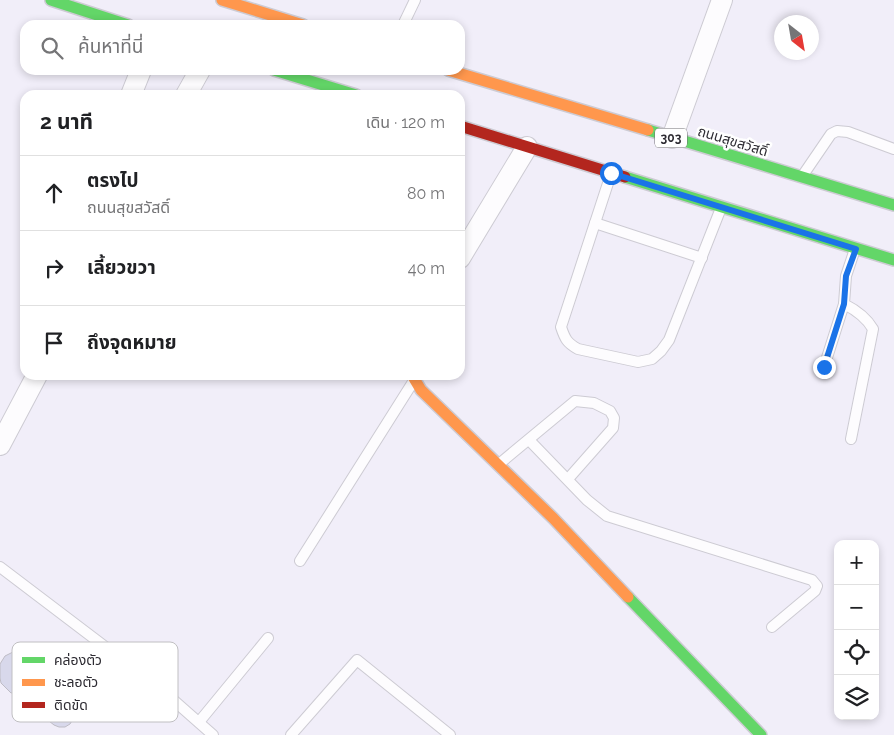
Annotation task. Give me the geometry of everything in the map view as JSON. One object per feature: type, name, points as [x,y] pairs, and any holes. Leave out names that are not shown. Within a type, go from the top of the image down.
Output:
[{"type":"main road","points":[[50,0],[112,20]]},
{"type":"main road","points":[[222,0],[272,11],[292,20]]},
{"type":"main road","points":[[290,75],[340,90]]},
{"type":"main road","name":"ถนนสุขสวัสดิ์","points":[[464,75],[894,206]]},
{"type":"main road","points":[[465,128],[894,260]]},
{"type":"main road","points":[[415,380],[421,390],[553,518],[761,735]]},
{"type":"street","points":[[672,138],[722,0]]},
{"type":"street","points":[[133,90],[139,75]]},
{"type":"street","points":[[189,90],[197,75]]},
{"type":"street","points":[[465,250],[527,147]]},
{"type":"street","points":[[0,445],[34,380]]},
{"type":"lane","points":[[405,20],[415,0]]},
{"type":"lane","points":[[802,178],[831,134],[837,131],[848,132],[894,149]]},
{"type":"lane","points":[[611,173],[561,327],[565,338],[578,350],[638,362],[652,359],[661,351],[669,340],[721,208]]},
{"type":"lane","points":[[595,223],[702,258]]},
{"type":"lane","points":[[824,367],[844,304],[846,276],[856,249]]},
{"type":"lane","points":[[844,304],[868,320],[873,329],[851,439]]},
{"type":"lane","points":[[300,561],[411,380]]},
{"type":"lane","points":[[499,465],[575,401],[594,403],[610,410],[614,418],[613,428],[568,479]]},
{"type":"lane","points":[[529,440],[588,500],[607,516],[812,580],[817,586],[815,591],[772,627]]},
{"type":"lane","points":[[0,567],[99,642]]},
{"type":"lane","points":[[199,722],[268,638]]},
{"type":"lane","points":[[291,735],[357,660],[450,735]]},
{"type":"lane","points":[[178,704],[213,735]]},
{"type":"building","points":[[12,652],[12,693],[1,683],[0,678],[0,664],[5,656]]},
{"type":"building","points":[[50,722],[71,722],[65,727],[54,725]]},
{"type":"traffic: fast","points":[[51,0],[113,20]]},
{"type":"traffic: fast","points":[[290,75],[340,90]]},
{"type":"traffic: fast","points":[[648,130],[894,205]]},
{"type":"traffic: fast","points":[[625,177],[894,260]]},
{"type":"traffic: fast","points":[[628,597],[761,735]]},
{"type":"traffic: slow","points":[[222,0],[287,20]]},
{"type":"traffic: slow","points":[[465,75],[648,130]]},
{"type":"traffic: slow","points":[[415,380],[421,390],[553,518],[628,597]]},
{"type":"traffic: jam","points":[[465,128],[625,177]]},
{"type":"route","points":[[611,173],[856,249],[846,276],[844,304],[824,367]]}]
